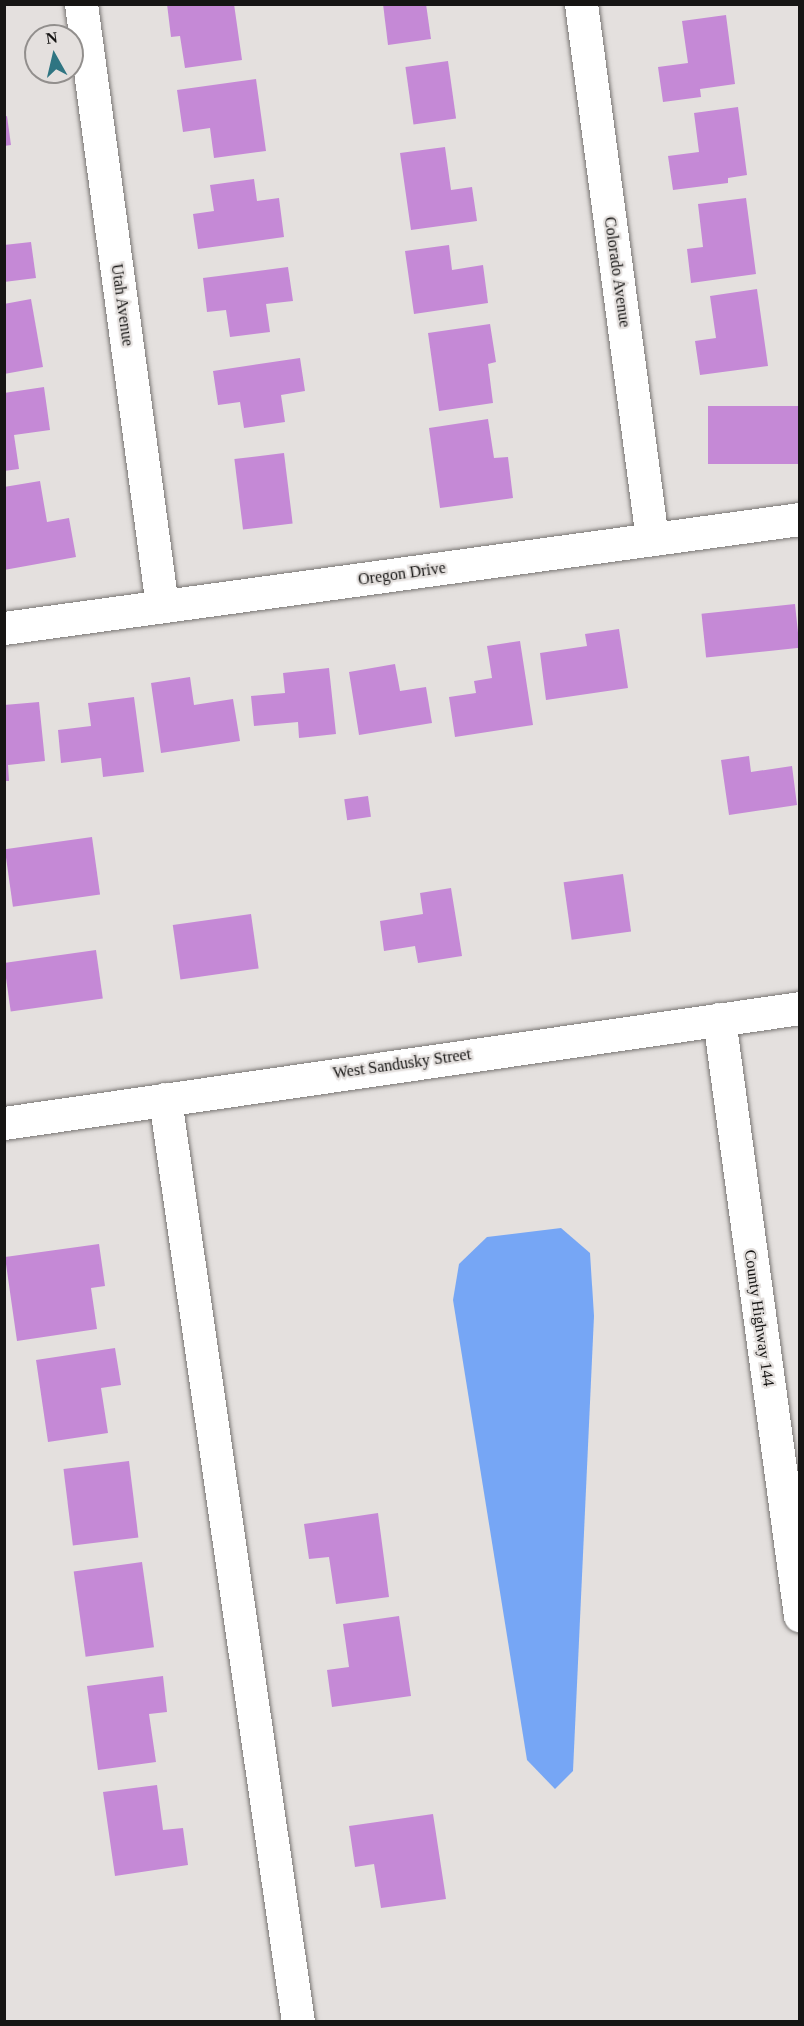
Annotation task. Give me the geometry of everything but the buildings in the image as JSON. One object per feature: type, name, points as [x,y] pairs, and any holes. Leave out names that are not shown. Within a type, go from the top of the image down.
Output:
[{"type":"street","name":"Utah Avenue","points":[[81,4],[162,606]]},
{"type":"street","name":"Colorado Avenue","points":[[581,4],[652,539]]},
{"type":"street","name":"Oregon Drive","points":[[4,628],[800,519]]},
{"type":"street","name":"West Sandusky Street","points":[[4,1123],[800,1008]]},
{"type":"street","name":"County Highway 144","points":[[719,1019],[800,1616]]},
{"type":"street","points":[[165,1099],[298,2022]]},
{"type":"water","points":[[561,1228],[590,1253],[594,1316],[573,1771],[555,1789],[527,1760],[453,1300],[459,1264],[487,1237]]}]
